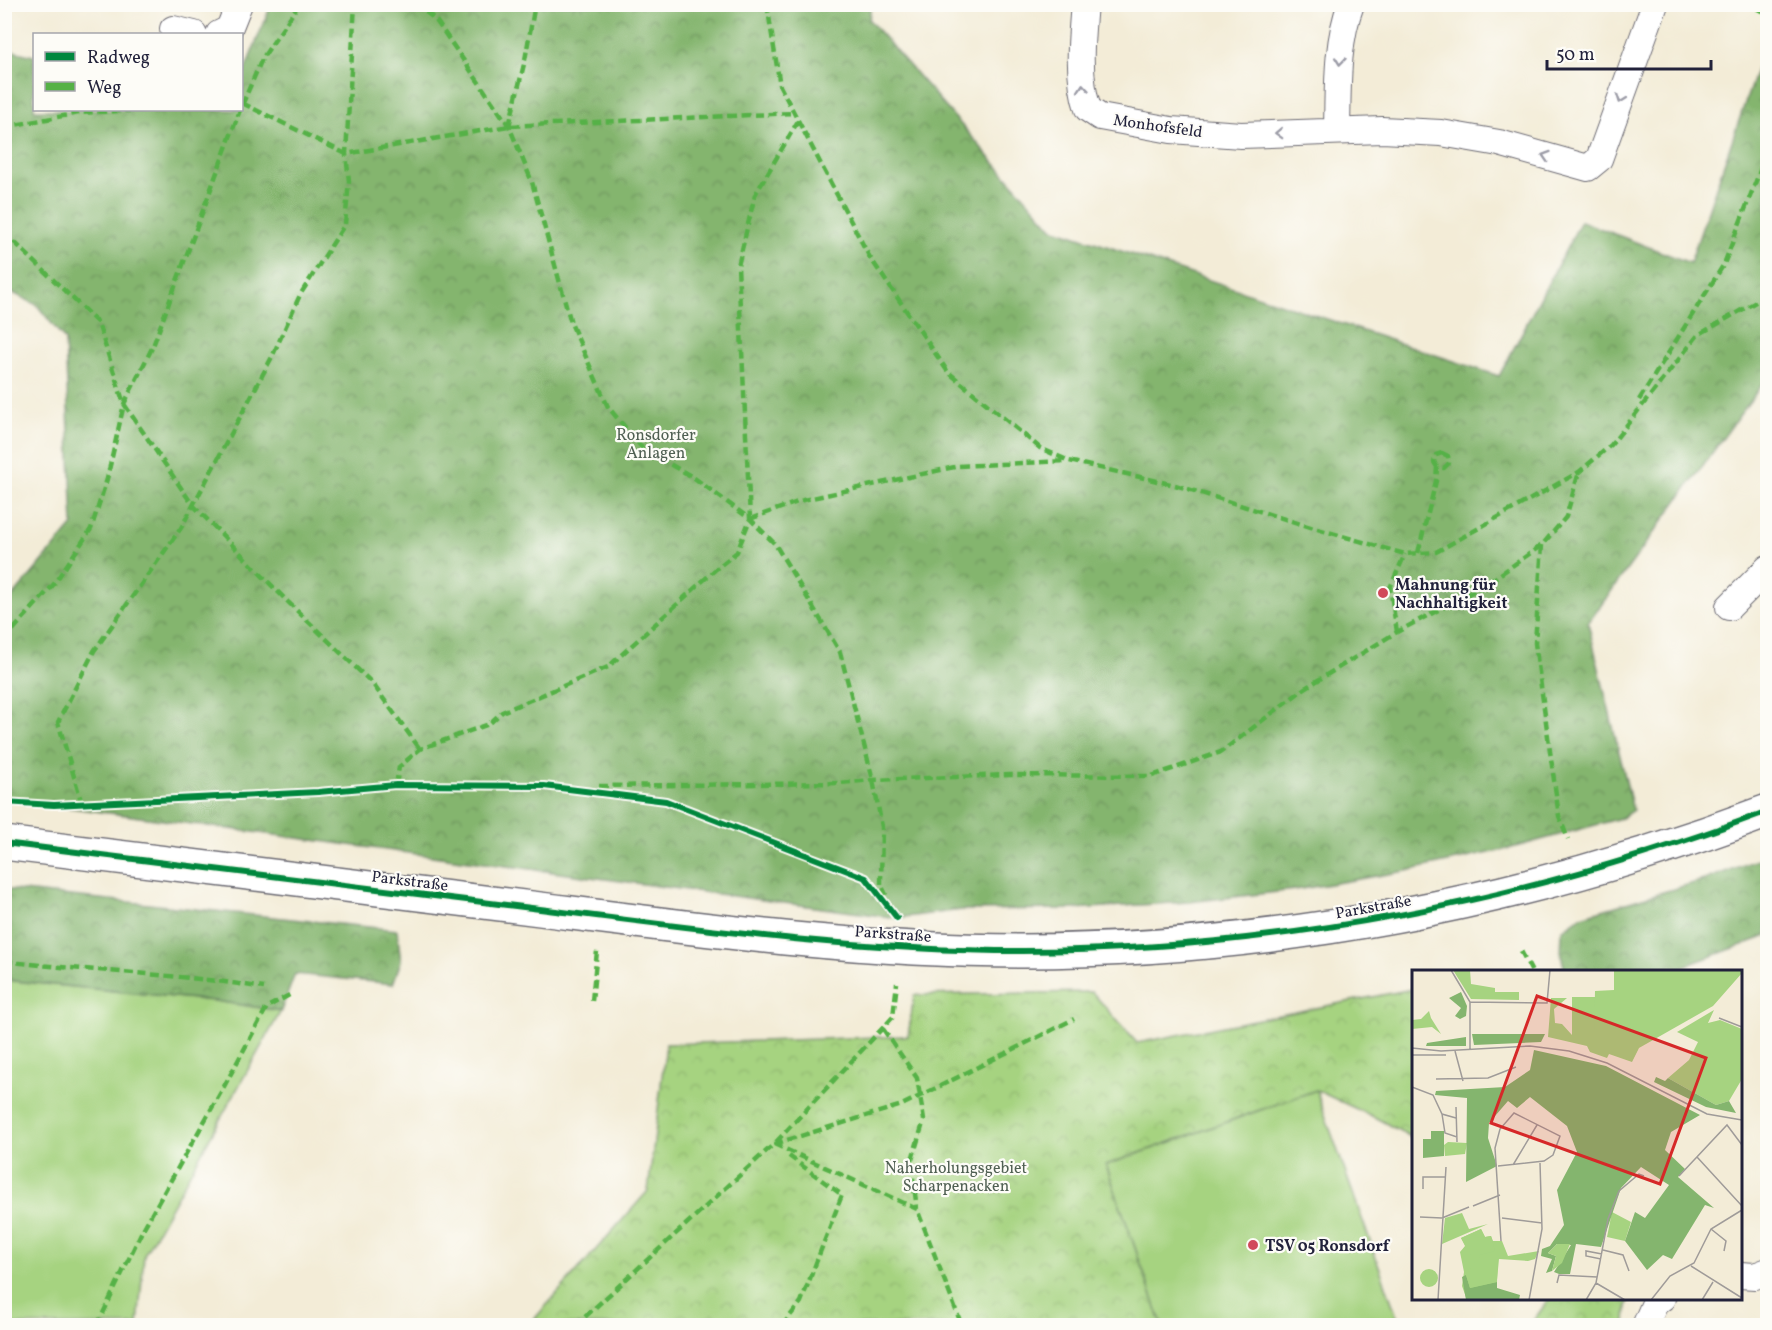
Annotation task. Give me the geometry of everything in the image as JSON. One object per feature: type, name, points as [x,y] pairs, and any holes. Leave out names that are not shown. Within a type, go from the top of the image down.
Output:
[{"type":"main road","name":"Parkstraße","points":[[4,843],[723,931],[898,948],[1027,951],[1192,944],[1290,933],[1386,918],[1577,874],[1671,846],[1767,811]]},
{"type":"street","points":[[221,33],[229,29],[239,4]]},
{"type":"street","name":"Monhofsfeld","points":[[1084,4],[1083,96],[1088,109],[1100,117],[1171,130],[1241,135],[1412,130],[1498,143],[1588,168],[1599,159],[1655,4]]},
{"type":"street","points":[[1337,131],[1340,57],[1344,24],[1351,4]]},
{"type":"street","points":[[1729,607],[1767,568]]},
{"type":"street","points":[[1742,1275],[1755,1276],[1767,1271]]},
{"type":"street","points":[[1645,1326],[1655,1303],[1660,1300]]},
{"type":"green space","name":"Ronsdorfer Anlagen","points":[[271,5],[871,5],[869,20],[1052,228],[1499,376],[1581,221],[1690,263],[1767,39],[1767,381],[1763,383],[1588,623],[1633,810],[1621,818],[1508,849],[1406,871],[1295,890],[1189,902],[1073,909],[962,910],[897,918],[5,799],[5,606],[73,525],[65,340],[37,305],[5,289],[5,49],[33,56],[33,111],[243,111],[243,75]]},
{"type":"green space","points":[[1767,856],[1767,936],[1674,970],[1565,970],[1561,955],[1562,930],[1582,916],[1704,880]]},
{"type":"green space","points":[[4,889],[397,930],[401,961],[393,984],[295,974],[281,1011],[215,1001],[5,980]]},
{"type":"green space","points":[[4,980],[215,1001],[281,1011],[144,1255],[138,1325],[5,1325]]},
{"type":"green space","name":"Naherholungsgebiet Scharpenacken","points":[[1412,989],[1412,1137],[1316,1090],[1106,1165],[1162,1325],[529,1325],[648,1191],[666,1044],[908,1036],[914,995],[1092,992],[1137,1043]]},
{"type":"green space","name":"TSV 05 Ronsdorf","points":[[1316,1090],[1400,1325],[1162,1325],[1106,1165]]},
{"type":"green space","points":[[1549,1300],[1630,1300],[1626,1325],[1530,1325]]},
{"type":"marked path","points":[[243,103],[262,59],[299,4]]},
{"type":"marked path","points":[[82,804],[58,722],[94,651],[181,528],[272,357],[300,295],[345,224],[349,181],[346,154],[355,4]]},
{"type":"marked path","points":[[415,4],[435,19],[509,126],[532,182],[571,323],[608,407],[644,450],[693,477],[750,519],[775,544],[840,652],[873,780],[882,827],[881,884],[886,895]]},
{"type":"marked path","points":[[509,126],[525,60],[535,4]]},
{"type":"marked path","points":[[767,4],[780,86],[869,256],[948,372],[1040,448],[1069,461],[1175,485],[1405,554],[1436,552],[1579,472],[1611,445],[1698,335],[1768,295]]},
{"type":"marked path","points":[[1744,4],[1768,13]]},
{"type":"marked path","points":[[243,103],[346,154],[509,126],[794,113]]},
{"type":"marked path","points":[[4,127],[79,113],[120,111]]},
{"type":"marked path","points":[[4,640],[54,584],[91,529],[107,479],[124,404],[153,346],[240,111]]},
{"type":"marked path","points":[[396,785],[399,767],[420,749],[489,724],[502,712],[608,667],[737,552],[750,519],[738,266],[755,195],[798,121]]},
{"type":"marked path","points":[[1639,400],[1724,264],[1768,150]]},
{"type":"marked path","points":[[4,232],[98,323],[124,404],[192,504],[372,683],[420,749]]},
{"type":"marked path","points":[[1442,453],[1448,456],[1449,463],[1444,468],[1437,467],[1434,462],[1436,455],[1442,453]]},
{"type":"marked path","points":[[750,519],[803,500],[959,466],[1066,461]]},
{"type":"marked path","points":[[1418,553],[1436,481],[1437,467]]},
{"type":"marked path","points":[[599,786],[840,783],[1009,775],[1152,776],[1221,752],[1305,688],[1397,632],[1485,585],[1542,545],[1566,517],[1579,472]]},
{"type":"marked path","points":[[1542,545],[1535,643],[1559,816],[1568,839]]},
{"type":"marked path","points":[[1397,632],[1390,588],[1405,554]]},
{"type":"marked path","points":[[592,1001],[597,951]]},
{"type":"marked path","points":[[1521,951],[1531,970]]},
{"type":"marked path","points":[[4,961],[199,979],[264,988]]},
{"type":"marked path","points":[[776,1142],[893,1017],[897,983]]},
{"type":"marked path","points":[[97,1326],[142,1231],[267,1007],[293,993]]},
{"type":"marked path","points":[[575,1326],[774,1144],[902,1105],[1074,1019]]},
{"type":"marked path","points":[[883,1029],[917,1078],[924,1120],[911,1163],[917,1209]]},
{"type":"marked path","points":[[774,1144],[917,1209],[962,1326]]},
{"type":"marked path","points":[[782,1326],[801,1302],[842,1195],[789,1156]]},
{"type":"cycle path","points":[[4,802],[54,805],[318,792],[396,785],[544,786],[666,801],[866,878],[897,918]]},
{"type":"cycle path","points":[[4,843],[725,932],[903,947],[1022,951],[1117,948],[1213,941],[1307,930],[1401,914],[1494,895],[1586,871],[1678,843],[1768,811]]},
{"type":"place","name":"Mahnung für Nachhaltigkeit","points":[[1383,593]]},
{"type":"place","name":"TSV 05 Ronsdorf","points":[[1253,1245]]}]
